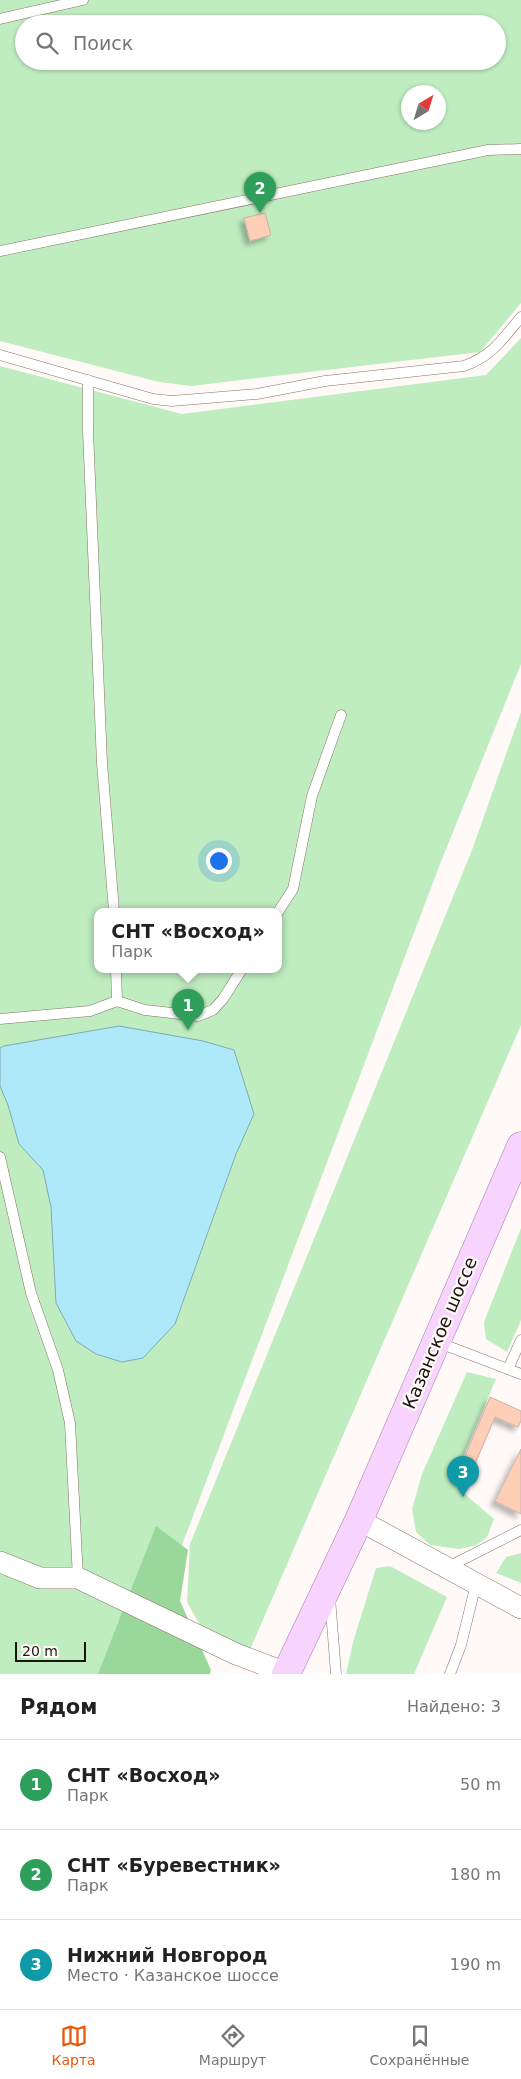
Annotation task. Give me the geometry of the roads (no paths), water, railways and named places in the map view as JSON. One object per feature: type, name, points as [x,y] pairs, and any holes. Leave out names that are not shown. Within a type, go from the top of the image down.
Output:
[{"type":"main road","name":"Казанское шоссе","points":[[328,1586],[518,1161]]},
{"type":"main road","points":[[286,1674],[328,1586]]},
{"type":"street","points":[[359,1520],[521,1608]]},
{"type":"street","points":[[0,1562],[40,1578],[78,1578],[236,1654],[286,1674]]},
{"type":"lane","points":[[17,15],[83,0]]},
{"type":"lane","points":[[0,19],[15,16]]},
{"type":"lane","points":[[0,251],[488,150],[521,149]]},
{"type":"lane","points":[[0,355],[153,398],[189,402],[258,394],[325,381],[464,366],[481,360],[492,352],[521,317]]},
{"type":"lane","points":[[88,380],[88,431],[102,763],[114,908]]},
{"type":"lane","points":[[281,908],[293,889],[312,796],[341,715]]},
{"type":"lane","points":[[116,973],[116,1001]]},
{"type":"lane","points":[[0,1019],[90,1011],[116,1001],[145,1010],[198,1016],[213,1010],[223,999],[239,973]]},
{"type":"lane","points":[[0,1157],[31,1293],[58,1370],[70,1422],[78,1578]]},
{"type":"lane","points":[[508,1369],[521,1340]]},
{"type":"lane","points":[[436,1342],[521,1374]]},
{"type":"lane","points":[[447,1568],[521,1530]]},
{"type":"lane","points":[[450,1674],[461,1646],[476,1584]]},
{"type":"lane","points":[[328,1586],[336,1674]]},
{"type":"water","points":[[119,1026],[203,1041],[234,1050],[254,1114],[236,1154],[175,1324],[143,1358],[122,1362],[96,1354],[76,1341],[56,1303],[51,1207],[43,1170],[19,1144],[8,1105],[0,1086],[0,1048]]},
{"type":"place","name":"СНТ «Буревестник»","points":[[260,213]]},
{"type":"place","name":"СНТ «Восход»","points":[[188,1030]]},
{"type":"place","name":"Нижний Новгород","points":[[463,1497]]}]
